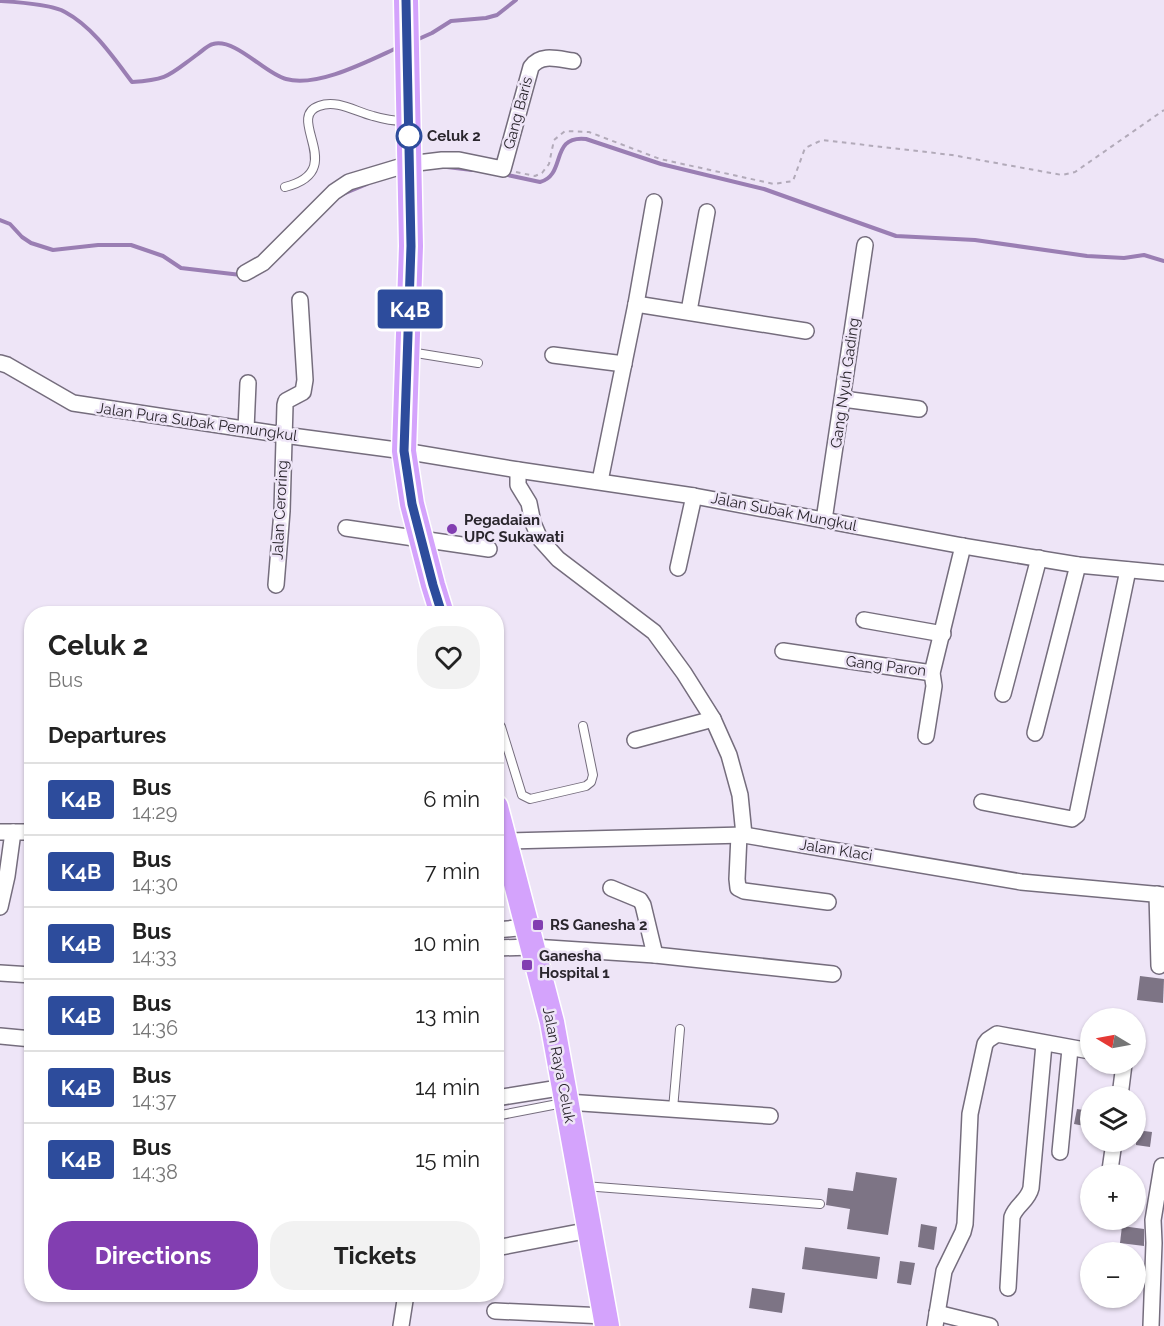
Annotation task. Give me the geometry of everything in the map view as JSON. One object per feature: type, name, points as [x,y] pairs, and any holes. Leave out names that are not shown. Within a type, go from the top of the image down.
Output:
[{"type":"highway","points":[[406,7],[411,246],[404,451],[412,504],[440,606]]},
{"type":"highway","name":"Jalan Raya Celuk","points":[[504,848],[552,1022],[606,1321]]},
{"type":"street","name":"Gang Baris","points":[[503,169],[531,67],[537,59],[573,61]]},
{"type":"street","points":[[245,273],[263,263],[339,187],[348,182],[459,160],[503,169]]},
{"type":"street","points":[[600,481],[654,202]]},
{"type":"street","points":[[689,311],[707,212]]},
{"type":"street","name":"Gang Nyuh Gading","points":[[824,520],[865,245]]},
{"type":"street","name":"Jalan Ceroring","points":[[276,585],[282,511],[286,401],[303,392],[305,380],[300,300]]},
{"type":"street","points":[[636,304],[806,331]]},
{"type":"street","points":[[553,355],[624,364]]},
{"type":"street","name":"Jalan Pura Subak Pemungkul","points":[[0,363],[73,403],[404,451]]},
{"type":"street","points":[[246,429],[248,383]]},
{"type":"street","points":[[843,399],[919,409]]},
{"type":"street","name":"Jalan Subak Mungkul","points":[[404,451],[694,496],[1078,565],[1164,573]]},
{"type":"street","points":[[518,470],[518,485],[529,503],[540,538],[558,559],[654,632],[684,673],[713,719],[729,755],[740,795],[741,835],[737,879],[740,889],[828,902]]},
{"type":"street","points":[[678,568],[694,496]]},
{"type":"street","points":[[346,528],[422,541],[489,549]]},
{"type":"street","name":"Gang Paron","points":[[783,651],[933,673],[963,546]]},
{"type":"street","points":[[1003,694],[1039,558]]},
{"type":"street","points":[[1035,734],[1078,565]]},
{"type":"street","points":[[981,802],[1072,819],[1077,815],[1128,570]]},
{"type":"street","points":[[864,620],[943,634]]},
{"type":"street","points":[[926,736],[934,686],[933,673]]},
{"type":"street","points":[[635,740],[713,719]]},
{"type":"street","points":[[0,907],[6,884],[7,832],[24,832]]},
{"type":"street","name":"Jalan Klaci","points":[[504,848],[741,835],[1021,882],[1160,895]]},
{"type":"street","points":[[611,888],[640,900],[655,955]]},
{"type":"street","points":[[1159,966],[1160,895]]},
{"type":"street","points":[[504,931],[655,955],[833,974]]},
{"type":"street","points":[[504,944],[526,934]]},
{"type":"street","points":[[0,973],[24,974]]},
{"type":"street","points":[[990,1326],[936,1319],[944,1271],[965,1224],[970,1114],[985,1044],[997,1034],[1080,1050]]},
{"type":"street","points":[[0,1036],[24,1038]]},
{"type":"street","points":[[1008,1288],[1012,1217],[1015,1208],[1024,1202],[1031,1188],[1044,1044]]},
{"type":"street","points":[[1060,1152],[1070,1049]]},
{"type":"street","points":[[504,1098],[566,1094],[674,1109],[770,1116]]},
{"type":"street","points":[[1151,1326],[1154,1212],[1162,1166]]},
{"type":"street","points":[[504,1246],[590,1230]]},
{"type":"street","points":[[401,1326],[405,1302]]},
{"type":"street","points":[[495,1311],[606,1321]]},
{"type":"lane","points":[[285,187],[300,183],[309,177],[315,165],[315,146],[307,122],[311,111],[319,106],[334,104],[373,116],[409,122]]},
{"type":"lane","points":[[409,351],[478,363]]},
{"type":"lane","points":[[504,737],[522,795],[530,799],[586,786],[591,782],[593,775],[583,726]]},
{"type":"lane","points":[[674,1109],[680,1029]]},
{"type":"lane","points":[[504,1115],[551,1107],[566,1094]]},
{"type":"lane","points":[[583,1186],[820,1204]]},
{"type":"path","points":[[503,169],[538,175],[549,164],[554,140],[565,131],[589,132],[660,159],[774,184],[793,181],[805,148],[822,140],[952,155],[1062,175],[1075,172],[1164,110]]},
{"type":"building","points":[[1140,976],[1164,979],[1163,1003],[1137,1000]]},
{"type":"building","points":[[1077,1109],[1080,1109],[1080,1125],[1074,1124]]},
{"type":"building","points":[[1146,1131],[1152,1132],[1150,1147],[1146,1146]]},
{"type":"building","points":[[856,1172],[897,1178],[888,1235],[847,1229],[850,1209],[826,1205],[828,1188],[853,1191]]},
{"type":"building","points":[[921,1224],[937,1227],[934,1250],[918,1247]]},
{"type":"building","points":[[1122,1230],[1144,1230],[1144,1242],[1120,1242]]},
{"type":"building","points":[[805,1247],[880,1257],[877,1279],[802,1269]]},
{"type":"building","points":[[900,1261],[915,1263],[911,1285],[897,1283]]},
{"type":"building","points":[[752,1288],[785,1293],[782,1313],[749,1308]]},
{"type":"waterway","points":[[414,41],[451,21],[497,15],[516,0]]},
{"type":"waterway","points":[[0,1],[42,5],[59,9],[75,18],[110,53],[132,82],[154,80],[168,75],[213,44],[231,46],[278,76],[299,81],[313,80],[344,71],[399,47]]},
{"type":"waterway","points":[[503,174],[540,182],[553,172],[562,149],[567,143],[575,139],[586,139],[661,164],[764,189],[896,236],[975,240],[1087,256],[1124,258],[1144,255],[1164,261]]},
{"type":"waterway","points":[[447,167],[472,170]]},
{"type":"waterway","points":[[343,194],[367,184]]},
{"type":"waterway","points":[[0,220],[10,224],[31,243],[53,250],[98,245],[131,245],[163,256],[181,268],[241,275]]},
{"type":"bus line","name":"K4B","points":[[406,0],[411,246],[404,451],[412,504],[440,606]]},
{"type":"place","name":"Celuk 2","points":[[409,136]]},
{"type":"place","name":"Pegadaian UPC Sukawati","points":[[452,529]]},
{"type":"place","name":"RS Ganesha 2","points":[[538,925]]},
{"type":"place","name":"Ganesha Hospital 1","points":[[527,965]]}]
